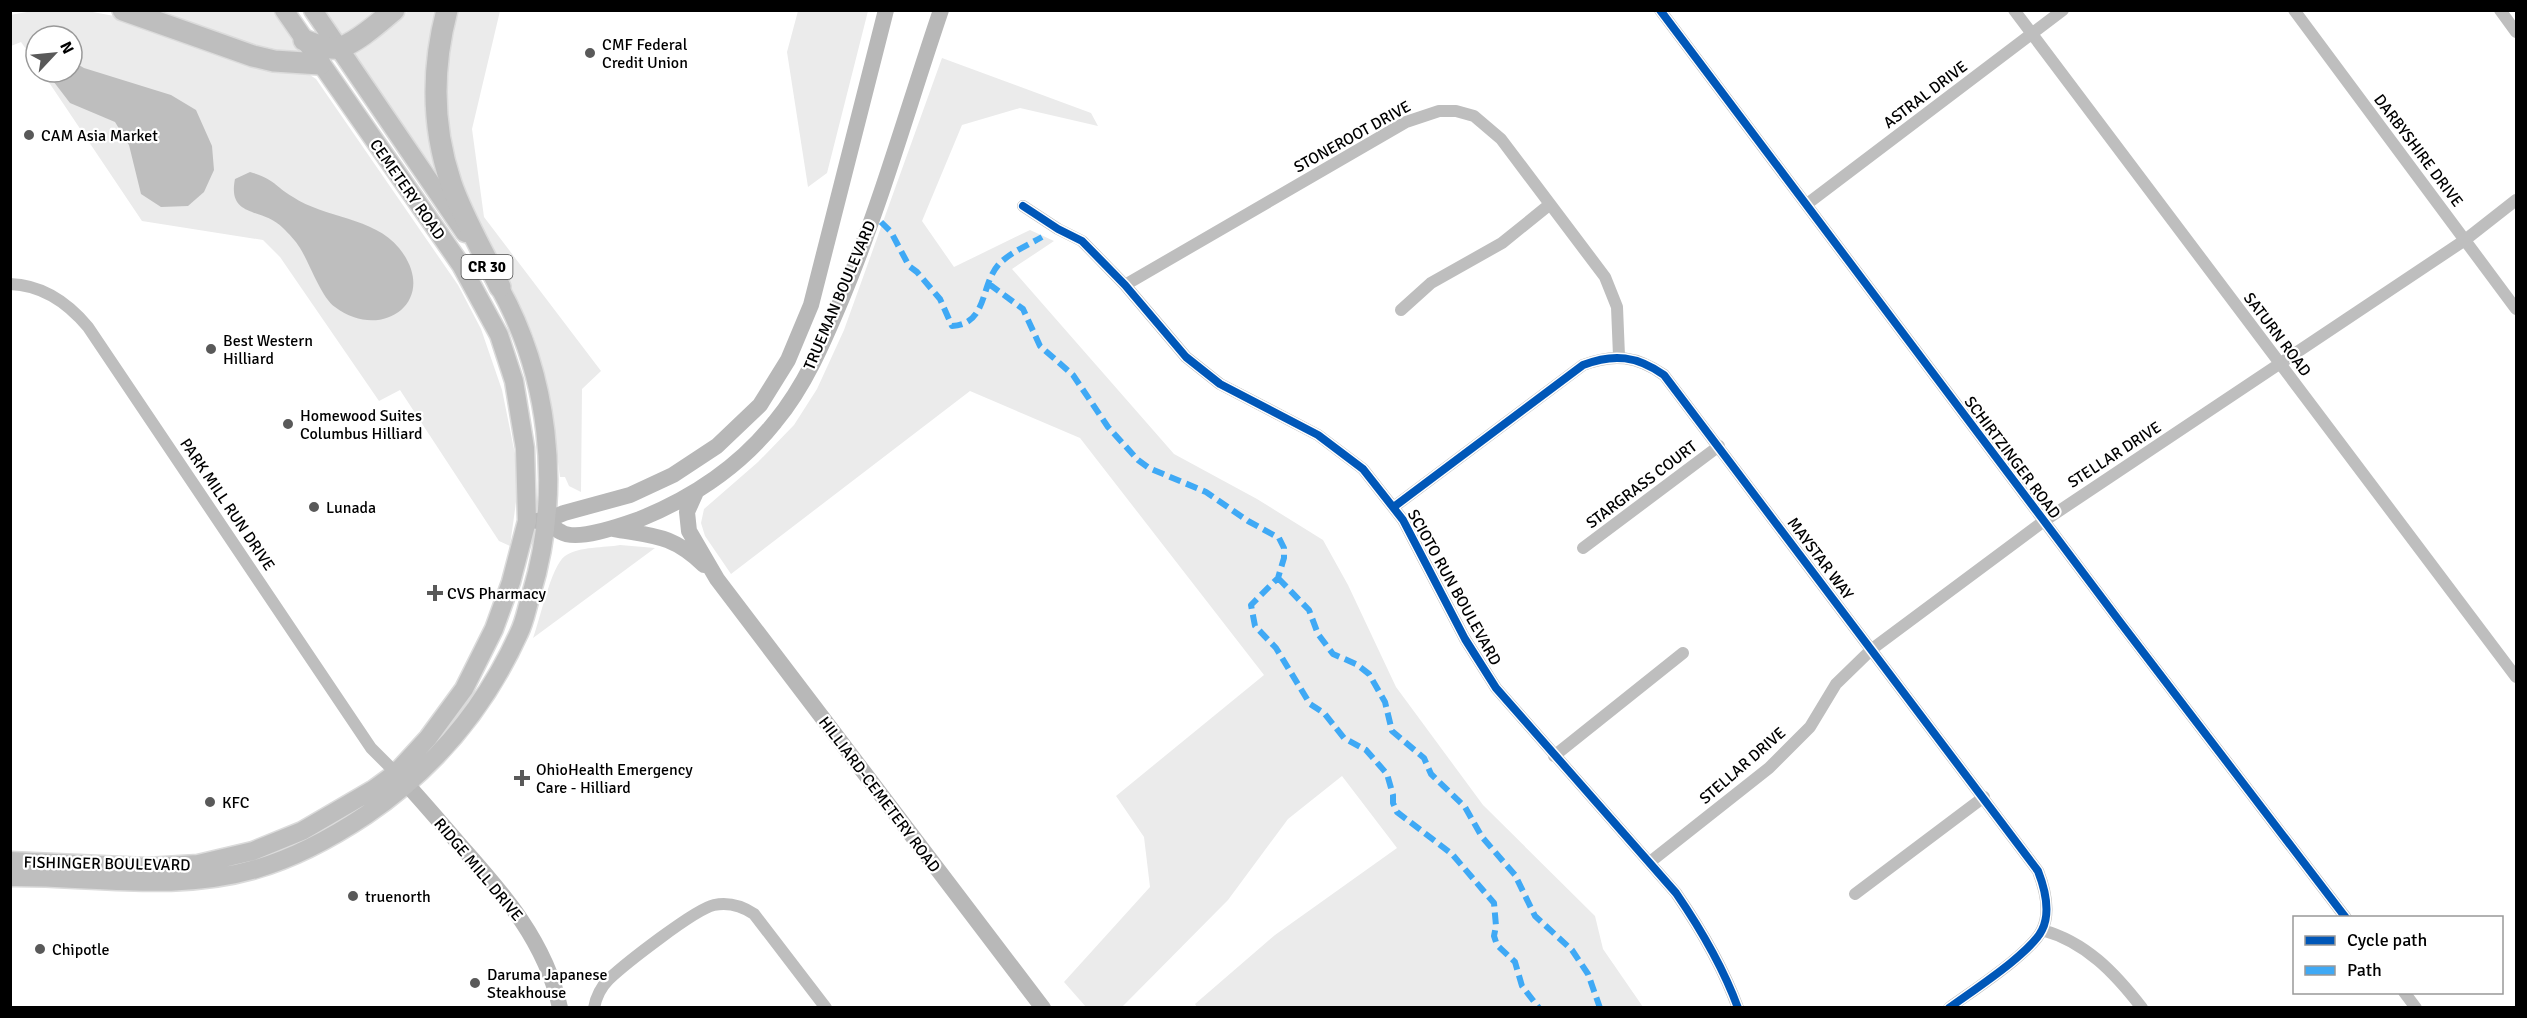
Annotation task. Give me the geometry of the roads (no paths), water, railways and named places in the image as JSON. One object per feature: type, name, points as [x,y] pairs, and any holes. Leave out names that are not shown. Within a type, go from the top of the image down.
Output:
[{"type":"highway","points":[[123,10],[253,56],[274,61],[320,64]]},
{"type":"highway","points":[[304,40],[323,47],[339,48],[372,29],[394,10]]},
{"type":"highway","points":[[447,10],[437,47],[436,118],[451,183],[500,287]]},
{"type":"main road","name":"CEMETERY ROAD","points":[[284,10],[460,265],[499,335],[514,381],[523,427],[527,521]]},
{"type":"main road","name":"CEMETERY ROAD","points":[[313,10],[500,287],[527,348],[541,399],[547,446],[547,520]]},
{"type":"main road","name":"TRUEMAN BOULEVARD","points":[[527,521],[547,520],[630,495],[673,475],[717,446],[760,405],[789,360],[811,305],[876,57],[886,10]]},
{"type":"main road","points":[[876,57],[898,10]]},
{"type":"main road","points":[[928,10],[934,29]]},
{"type":"main road","name":"TRUEMAN BOULEVARD","points":[[547,520],[562,533],[613,529],[662,510],[696,492],[738,460],[776,422],[809,371],[855,267],[897,146],[940,10]]},
{"type":"main road","points":[[811,305],[822,319],[827,334]]},
{"type":"main road","name":"HILLIARD-CEMETERY ROAD","points":[[696,492],[687,512],[689,531],[717,579],[1043,1008]]},
{"type":"main road","name":"FISHINGER BOULEVARD","points":[[10,877],[151,884],[194,882],[258,869],[314,845],[346,828],[462,728],[482,699],[520,632],[542,558],[547,520]]},
{"type":"main road","name":"FISHINGER BOULEVARD","points":[[10,861],[147,867],[198,864],[287,839],[361,797],[402,779],[428,738],[464,690],[495,629],[521,551],[527,521]]},
{"type":"main road","name":"HILLIARD-CEMETERY ROAD","points":[[613,529],[662,536],[676,542],[717,579]]},
{"type":"main road","name":"RIDGE MILL DRIVE","points":[[402,779],[498,888],[520,917],[545,961],[560,1008]]},
{"type":"street","name":"SCHIRTZINGER ROAD","points":[[1660,10],[2344,916]]},
{"type":"street","name":"SATURN ROAD","points":[[2014,10],[2517,677]]},
{"type":"street","name":"ASTRAL DRIVE","points":[[1807,204],[2063,10]]},
{"type":"street","name":"DARBYSHIRE DRIVE","points":[[2294,10],[2517,309]]},
{"type":"street","points":[[2500,10],[2517,32]]},
{"type":"street","name":"STONEROOT DRIVE","points":[[1125,285],[1406,122],[1439,111],[1465,113],[1488,126],[1501,139],[1605,277],[1613,291],[1617,307],[1619,356]]},
{"type":"street","name":"STELLAR DRIVE","points":[[1650,862],[1769,768],[1810,727],[1836,684],[1872,649],[2044,520],[2465,240],[2517,200]]},
{"type":"street","points":[[1401,310],[1431,283],[1502,243],[1549,205]]},
{"type":"street","name":"SCIOTO RUN BOULEVARD","points":[[1023,206],[1058,230],[1082,241],[1125,285],[1186,357],[1220,384],[1318,435],[1362,469],[1395,506],[1466,639],[1490,678],[1554,756],[1676,893],[1694,919],[1731,988],[1738,1008]]},
{"type":"street","name":"PARK MILL RUN DRIVE","points":[[10,284],[44,291],[76,312],[88,327],[371,748],[402,779]]},
{"type":"street","name":"MAYSTAR WAY","points":[[1395,506],[1568,374],[1599,358],[1619,356],[1643,362],[1664,375],[2038,871],[2046,899],[2042,930]]},
{"type":"street","name":"STARGRASS COURT","points":[[1583,548],[1719,446]]},
{"type":"street","points":[[1554,756],[1683,653]]},
{"type":"street","points":[[1855,894],[1984,797]]},
{"type":"street","points":[[594,1008],[598,993],[609,979],[682,923],[708,907],[724,904],[740,906],[754,914],[826,1008]]},
{"type":"street","points":[[1949,1008],[2020,954],[2042,930],[2095,957],[2112,971],[2142,1008]]},
{"type":"street","points":[[2405,994],[2416,1008]]},
{"type":"place","name":"CMF Federal Credit Union","points":[[590,53]]},
{"type":"place","name":"CAM Asia Market","points":[[29,135]]},
{"type":"place","name":"Best Western Hilliard","points":[[211,349]]},
{"type":"place","name":"Homewood Suites Columbus Hilliard","points":[[288,424]]},
{"type":"place","name":"Lunada","points":[[314,507]]},
{"type":"place","name":"CVS Pharmacy","points":[[435,593]]},
{"type":"place","name":"OhioHealth Emergency Care - Hilliard","points":[[522,778]]},
{"type":"place","name":"KFC","points":[[210,802]]},
{"type":"place","name":"truenorth","points":[[353,896]]},
{"type":"place","name":"Chipotle","points":[[40,949]]},
{"type":"place","name":"Daruma Japanese Steakhouse","points":[[475,983]]}]
